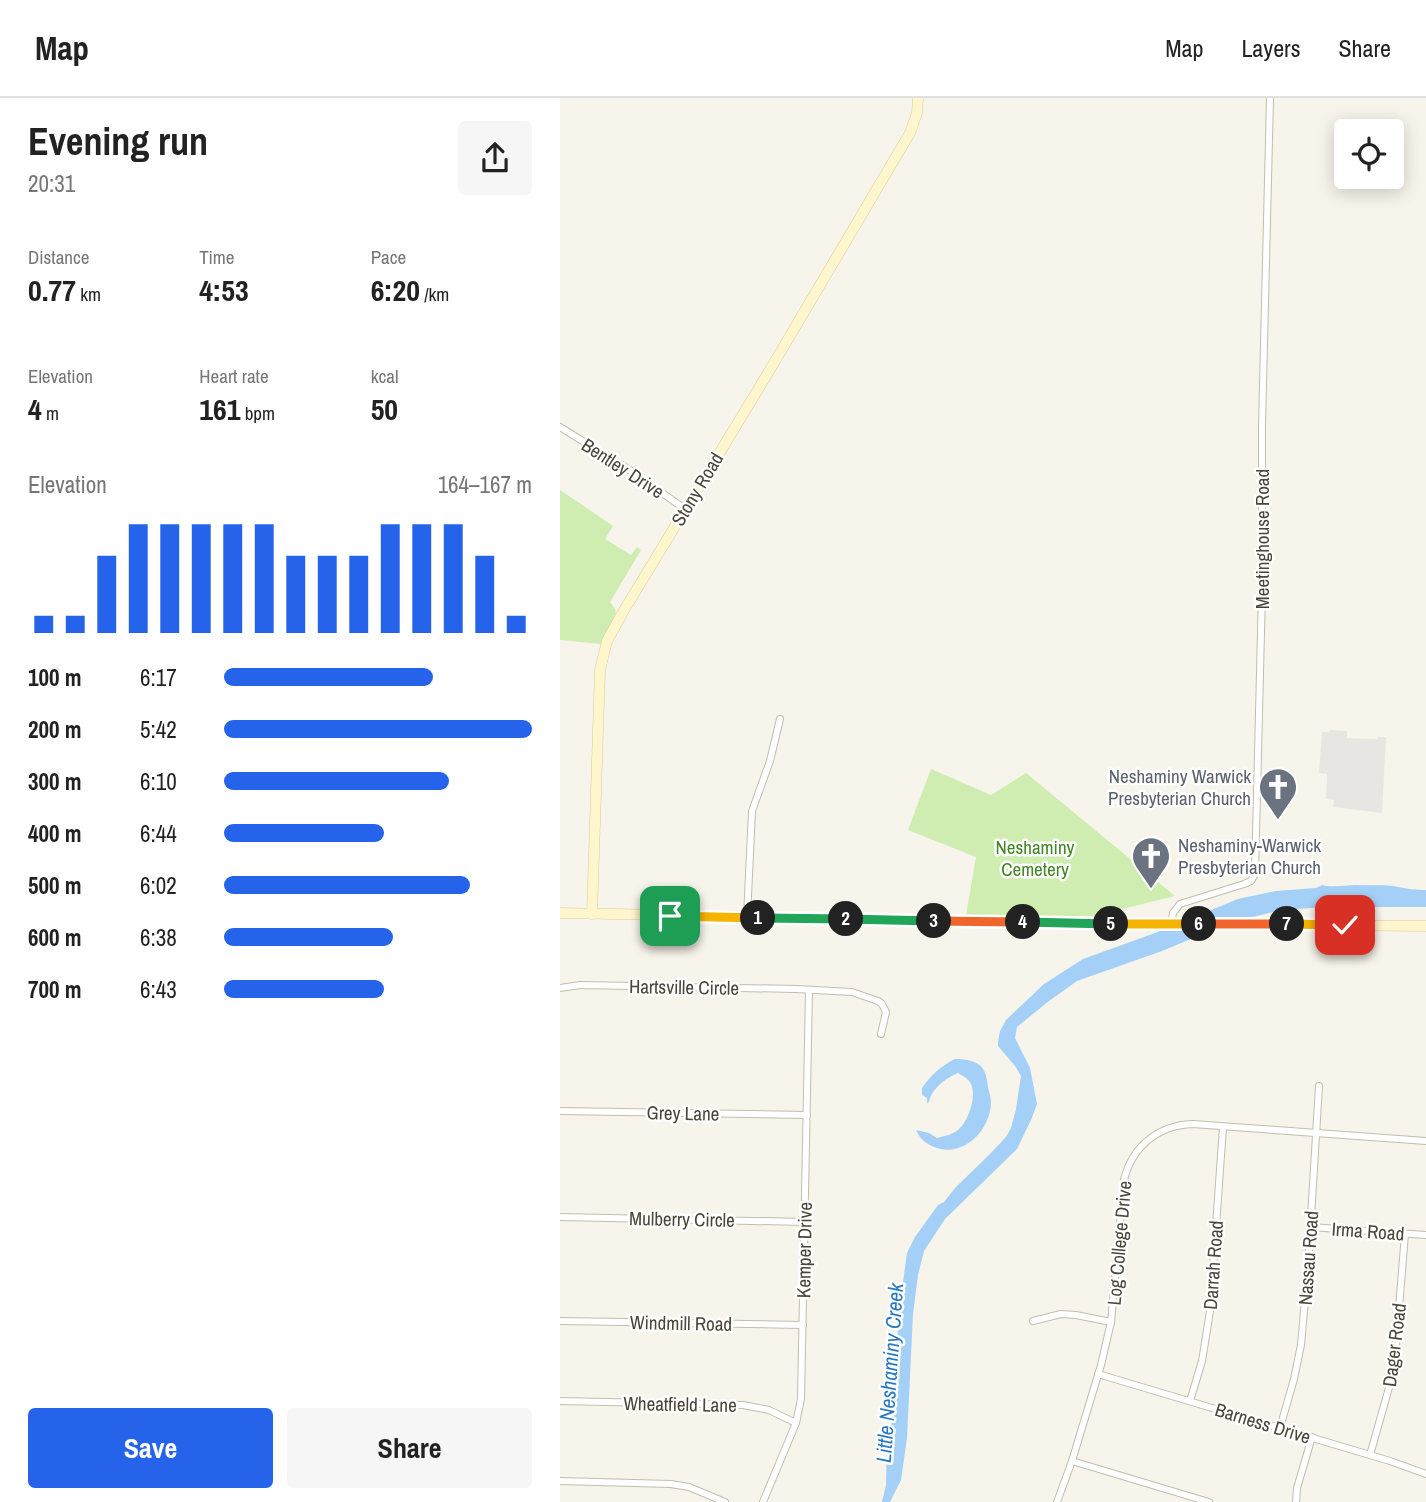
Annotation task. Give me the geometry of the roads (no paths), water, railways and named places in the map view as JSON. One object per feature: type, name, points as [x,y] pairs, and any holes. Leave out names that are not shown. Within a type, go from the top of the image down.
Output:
[{"type":"street","name":"Stony Road","points":[[592,914],[600,670],[610,635],[910,133],[917,115],[918,98]]},
{"type":"street","name":"Meetinghouse Road","points":[[1171,924],[1173,913],[1180,904],[1244,884],[1251,881],[1255,874],[1270,98]]},
{"type":"street","name":"Bentley Drive","points":[[560,427],[631,471],[685,509]]},
{"type":"street","points":[[747,917],[752,811],[770,761],[780,719]]},
{"type":"street","points":[[560,913],[1426,926]]},
{"type":"street","name":"Hartsville Circle","points":[[560,988],[580,985],[852,992],[882,1004],[886,1012],[881,1034]]},
{"type":"street","name":"Kemper Drive","points":[[763,1502],[796,1423],[801,1399],[809,990]]},
{"type":"street","name":"Nassau Road","points":[[1280,1428],[1301,1345],[1319,1086]]},
{"type":"street","name":"Grey Lane","points":[[560,1111],[807,1115]]},
{"type":"street","name":"Log College Drive","points":[[1057,1502],[1072,1461],[1111,1322],[1124,1180],[1129,1163],[1150,1138],[1169,1128],[1193,1124],[1426,1141]]},
{"type":"street","name":"Darrah Road","points":[[1190,1401],[1202,1361],[1210,1311],[1223,1127]]},
{"type":"street","name":"Mulberry Circle","points":[[560,1217],[805,1222]]},
{"type":"street","name":"Irma Road","points":[[1311,1227],[1426,1235]]},
{"type":"street","name":"Dager Road","points":[[1370,1455],[1394,1370],[1405,1234]]},
{"type":"street","points":[[1033,1321],[1062,1314],[1111,1322]]},
{"type":"street","name":"Windmill Road","points":[[560,1321],[803,1325]]},
{"type":"street","name":"Barness Drive","points":[[1098,1374],[1312,1437],[1426,1474]]},
{"type":"street","name":"Wheatfield Lane","points":[[560,1401],[743,1405],[769,1410],[796,1423]]},
{"type":"street","points":[[1296,1502],[1297,1489],[1312,1437]]},
{"type":"street","points":[[1072,1461],[1209,1502]]},
{"type":"street","points":[[560,1482],[680,1485],[725,1502]]},
{"type":"water","points":[[1322,885],[1383,885],[1426,890],[1426,907],[1281,910],[1232,922],[1162,951],[1077,981],[1017,1027],[1015,1038],[1030,1068],[1037,1104],[1017,1149],[945,1219],[924,1251],[913,1314],[907,1438],[901,1480],[890,1502],[882,1502],[886,1485],[887,1443],[891,1440],[892,1368],[898,1344],[897,1300],[902,1289],[907,1253],[938,1205],[990,1154],[1011,1128],[1021,1076],[998,1046],[1000,1031],[1006,1020],[1044,984],[1083,959],[1238,899]]},
{"type":"water","points":[[955,1059],[972,1061],[983,1068],[991,1103],[990,1113],[982,1130],[968,1143],[951,1150],[933,1147],[920,1137],[916,1130],[937,1138],[958,1130],[965,1121],[973,1089],[967,1079],[958,1073],[940,1084],[929,1102],[927,1103],[927,1098],[922,1095],[922,1088],[929,1079]]},
{"type":"place","name":"Neshaminy Warwick Presbyterian Church","points":[[1278,821]]},
{"type":"place","name":"Neshaminy-Warwick Presbyterian Church","points":[[1151,890]]},
{"type":"park label","name":"Neshaminy Cemetery","points":[[1035,858]]},
{"type":"water label","name":"Little Neshaminy Creek","points":[[890,1373]]}]
